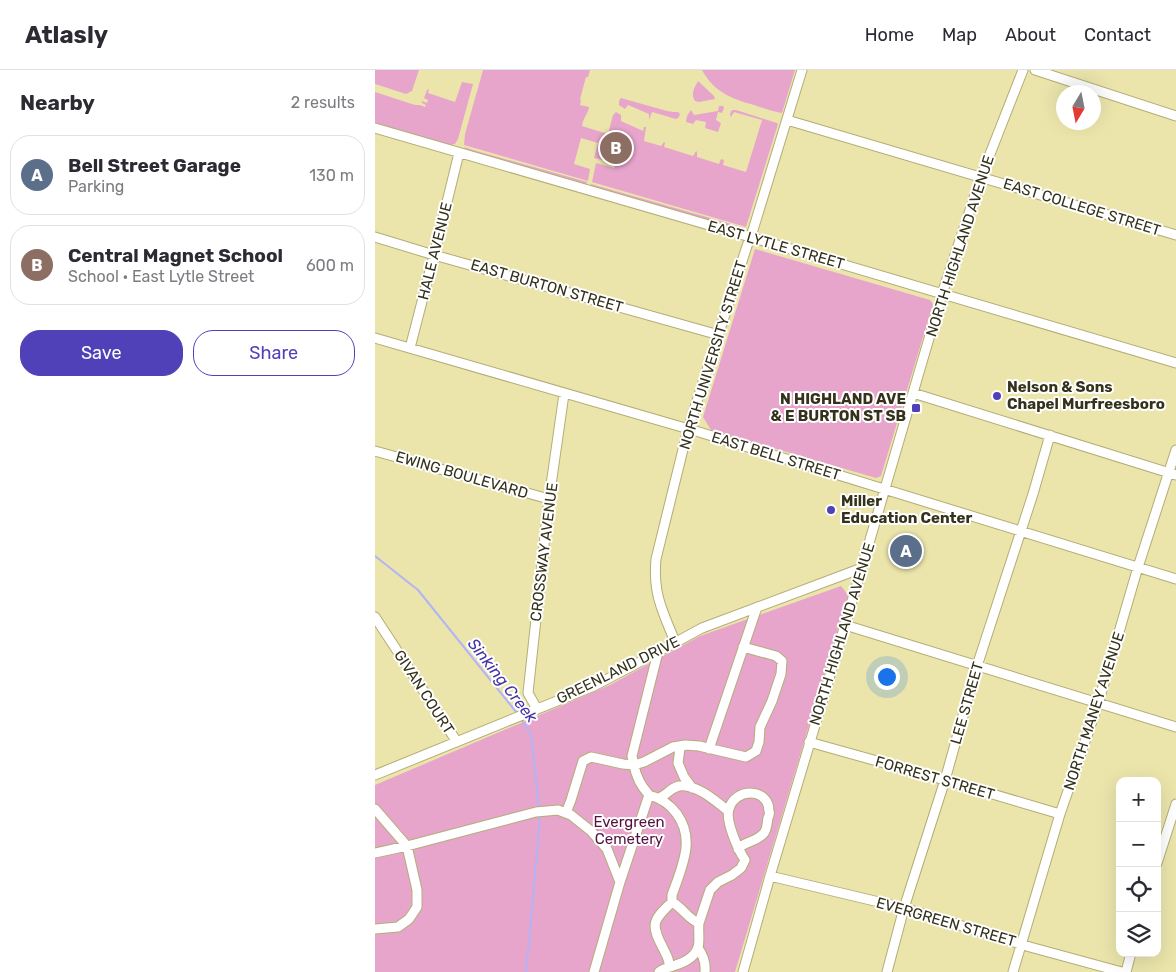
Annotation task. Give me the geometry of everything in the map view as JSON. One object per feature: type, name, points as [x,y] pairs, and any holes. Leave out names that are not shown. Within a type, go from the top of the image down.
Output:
[{"type":"street","name":"NORTH UNIVERSITY STREET","points":[[675,642],[662,610],[657,591],[656,559],[688,429],[802,70]]},
{"type":"street","name":"NORTH HIGHLAND AVENUE","points":[[743,972],[942,294],[981,177],[1023,70]]},
{"type":"street","points":[[1035,70],[1176,116]]},
{"type":"street","name":"EAST COLLEGE STREET","points":[[787,120],[1176,235]]},
{"type":"street","name":"EAST LYTLE STREET","points":[[375,128],[1176,363]]},
{"type":"street","name":"HALE AVENUE","points":[[409,348],[459,153]]},
{"type":"street","name":"EAST BURTON STREET","points":[[375,236],[434,255],[719,335]]},
{"type":"street","name":"EAST BELL STREET","points":[[375,338],[688,429],[1176,579]]},
{"type":"street","points":[[913,393],[1172,474]]},
{"type":"street","name":"CROSSWAY AVENUE","points":[[537,709],[528,693],[549,499],[564,394]]},
{"type":"street","name":"LEE STREET","points":[[887,972],[977,666],[1050,435]]},
{"type":"street","name":"NORTH MANEY AVENUE","points":[[1013,972],[1060,814],[1098,704],[1138,567],[1172,474],[1176,450]]},
{"type":"street","name":"EWING BOULEVARD","points":[[375,451],[549,499]]},
{"type":"street","name":"GREENLAND DRIVE","points":[[375,775],[594,686],[702,628],[862,568]]},
{"type":"street","points":[[709,749],[757,608]]},
{"type":"street","name":"GIVAN COURT","points":[[375,617],[457,742]]},
{"type":"street","points":[[845,626],[1176,727]]},
{"type":"street","points":[[565,813],[583,761],[591,757],[634,766],[673,746],[699,746],[745,757],[756,751],[760,727],[772,701],[781,674],[782,661],[776,656],[743,647]]},
{"type":"street","points":[[658,652],[632,756],[635,775],[641,786],[649,795],[659,798],[676,813],[683,822],[686,836],[686,848],[672,896],[672,902],[660,913],[655,925],[657,938],[670,960],[669,967]]},
{"type":"street","name":"FORREST STREET","points":[[809,742],[1060,814]]},
{"type":"street","points":[[685,745],[680,748],[678,763],[682,781],[707,794],[728,811]]},
{"type":"street","points":[[659,798],[682,781]]},
{"type":"street","points":[[659,972],[662,969],[688,960],[698,948],[699,923],[710,890],[718,882],[731,876],[741,868],[745,860],[738,849],[728,811],[733,800],[745,793],[756,793],[765,799],[770,810],[765,832],[757,839],[742,845],[738,849]]},
{"type":"street","points":[[594,972],[620,882],[649,795]]},
{"type":"street","points":[[1161,851],[1176,804]]},
{"type":"street","points":[[375,809],[407,846],[417,890],[417,907],[409,920],[398,927],[375,929]]},
{"type":"street","points":[[375,853],[539,811],[558,810],[571,815],[591,831],[607,849],[620,882]]},
{"type":"street","name":"EVERGREEN STREET","points":[[770,876],[905,908],[1121,972]]},
{"type":"street","points":[[672,902],[677,904],[693,922],[699,923]]},
{"type":"street","points":[[698,948],[703,955],[705,972]]},
{"type":"street","points":[[1126,972],[1130,957]]},
{"type":"green space","points":[[375,70],[419,70],[412,91],[406,94],[375,84]]},
{"type":"green space","points":[[483,70],[590,70],[580,99],[580,105],[589,107],[582,126],[608,134],[613,115],[616,112],[621,115],[621,121],[643,131],[644,127],[646,127],[644,141],[661,146],[664,142],[664,147],[693,156],[696,151],[697,157],[719,164],[721,159],[724,160],[723,165],[746,172],[762,120],[734,112],[731,117],[731,111],[736,110],[777,123],[746,227],[592,182],[596,163],[614,168],[615,165],[619,166],[621,158],[617,157],[618,154],[605,150],[602,160],[594,158],[598,143],[581,138],[574,164],[590,169],[588,181],[464,145],[465,134]]},
{"type":"green space","points":[[702,70],[795,70],[782,113],[724,94],[712,84]]},
{"type":"green space","points":[[698,81],[715,99],[695,101],[693,93]]},
{"type":"green space","points":[[462,82],[473,84],[455,144],[450,145],[375,124],[375,92],[425,107],[426,105],[422,101],[427,103],[428,100],[424,98],[427,90],[429,89],[428,93],[455,102]]},
{"type":"green space","points":[[621,98],[680,114],[676,119],[652,112],[649,120],[649,114],[628,105],[625,109],[619,105]]},
{"type":"green space","points":[[719,106],[724,108],[722,113],[718,112],[716,120],[721,123],[718,132],[705,128],[706,122],[696,120],[693,124],[686,122],[691,110],[694,115],[718,111]]},
{"type":"green space","points":[[464,147],[587,182],[586,185],[467,150]]},
{"type":"green space","points":[[591,184],[745,228],[744,231],[590,186]]},
{"type":"green space","points":[[755,249],[930,300],[933,304],[881,476],[876,478],[711,430],[703,417]]},
{"type":"green space","name":"Evergreen Cemetery","points":[[841,586],[848,595],[735,972],[375,972],[375,785],[610,685],[700,636]]},
{"type":"waterway","name":"Sinking Creek","points":[[375,556],[418,590],[517,713]]},
{"type":"waterway","name":"Sinking Creek","points":[[521,719],[531,734],[539,808]]},
{"type":"waterway","name":"Sinking Creek","points":[[526,972],[540,816]]},
{"type":"place","name":"Central Magnet School","points":[[616,148]]},
{"type":"place","name":"Nelson & Sons Chapel Murfreesboro","points":[[997,396]]},
{"type":"place","name":"N HIGHLAND AVE & E BURTON ST SB","points":[[916,408]]},
{"type":"place","name":"Miller Education Center","points":[[831,510]]},
{"type":"place","name":"Bell Street Garage","points":[[906,551]]}]
